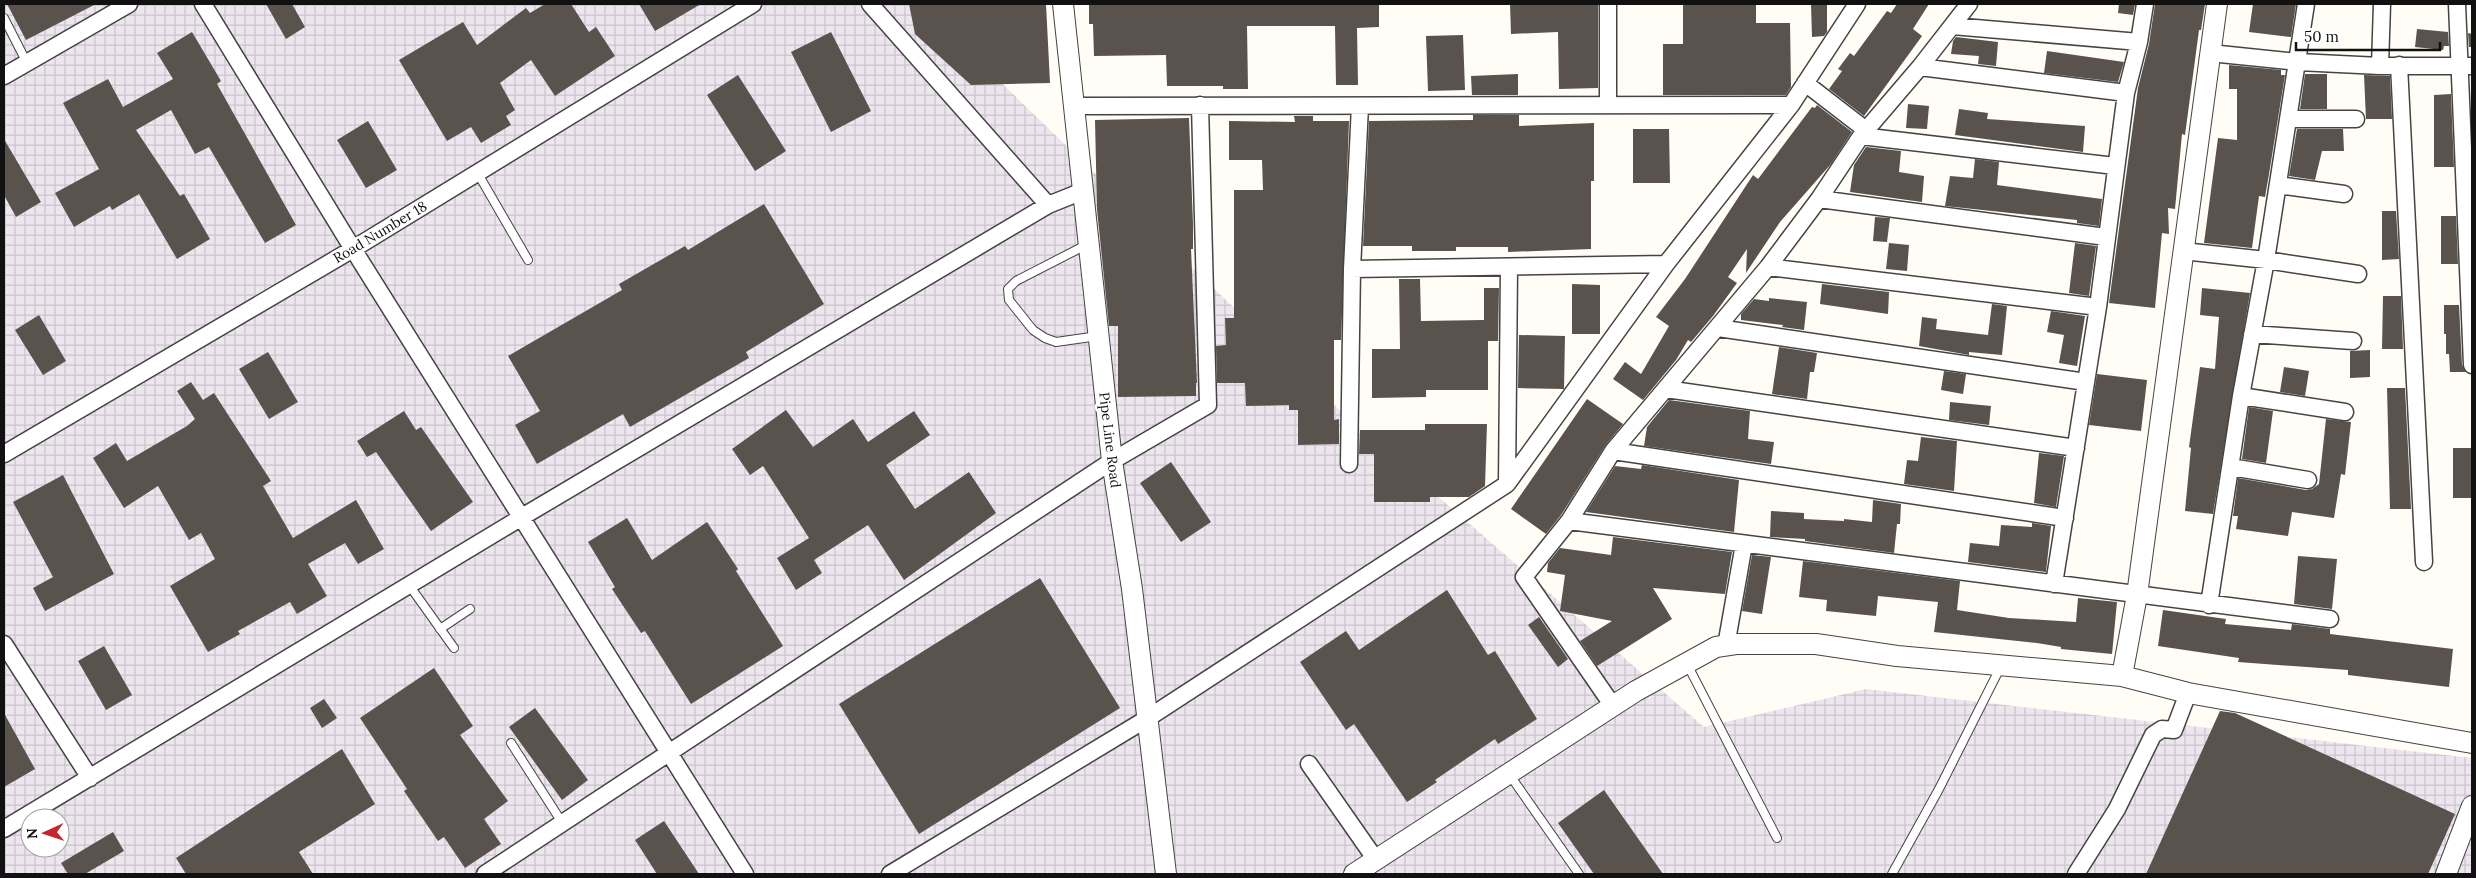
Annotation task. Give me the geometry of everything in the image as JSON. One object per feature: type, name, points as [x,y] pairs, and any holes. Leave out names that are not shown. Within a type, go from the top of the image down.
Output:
[{"type":"street","points":[[4,76],[129,4]]},
{"type":"street","points":[[203,4],[353,249],[744,874]]},
{"type":"street","name":"Road Number 18","points":[[4,454],[353,249],[753,4]]},
{"type":"street","points":[[870,4],[1048,205]]},
{"type":"street","name":"Pipe Line Road","points":[[1063,4],[1112,461],[1148,718],[1166,874]]},
{"type":"street","points":[[1608,4],[1608,105]]},
{"type":"street","points":[[890,874],[1148,718],[1507,484],[1666,264],[1791,105],[1858,4]]},
{"type":"street","points":[[1613,706],[1524,577],[1569,521],[1613,451],[1768,267],[1819,199],[1864,133],[1920,67],[1969,4]]},
{"type":"street","points":[[2054,584],[2098,307],[2126,94],[2139,42],[2145,4]]},
{"type":"street","points":[[2122,676],[2137,596],[2217,4]]},
{"type":"street","points":[[2210,605],[2241,396],[2266,260],[2306,4]]},
{"type":"street","points":[[2380,66],[2382,4]]},
{"type":"street","points":[[2457,4],[2466,66],[2472,365]]},
{"type":"street","points":[[1952,26],[2139,42]]},
{"type":"street","points":[[2210,52],[2298,62],[2380,66],[2466,66]]},
{"type":"street","points":[[2399,65],[2424,562]]},
{"type":"street","points":[[1920,67],[2126,94]]},
{"type":"street","points":[[1805,83],[1864,133],[2116,166]]},
{"type":"street","points":[[485,874],[669,755],[1112,461],[1208,406],[1200,105]]},
{"type":"street","points":[[1074,106],[1791,105]]},
{"type":"street","points":[[1349,464],[1352,269],[1360,106]]},
{"type":"street","points":[[2289,119],[2356,120]]},
{"type":"street","points":[[2278,185],[2344,194]]},
{"type":"street","points":[[4,829],[522,517],[1048,205],[1083,191]]},
{"type":"street","points":[[1819,199],[2106,237]]},
{"type":"street","points":[[2183,251],[2266,260],[2358,274]]},
{"type":"street","points":[[1352,269],[1666,264]]},
{"type":"street","points":[[1507,484],[1509,267]]},
{"type":"street","points":[[1768,267],[2098,307]]},
{"type":"street","points":[[1718,328],[2086,382]]},
{"type":"street","points":[[2252,334],[2353,341]]},
{"type":"street","points":[[1666,389],[2076,448]]},
{"type":"street","points":[[2241,396],[2345,412]]},
{"type":"street","points":[[1613,451],[2065,518]]},
{"type":"street","points":[[2231,467],[2308,480]]},
{"type":"street","points":[[1569,521],[2137,596],[2330,619]]},
{"type":"street","points":[[1726,646],[1744,544]]},
{"type":"street","points":[[4,644],[90,778]]},
{"type":"street","points":[[1354,874],[1613,706],[1716,647],[1816,644],[1897,656],[2122,676],[2188,693],[2472,743]]},
{"type":"street","points":[[2076,874],[2116,809],[2153,735],[2162,729],[2174,730],[2188,693]]},
{"type":"street","points":[[1309,764],[1376,860]]},
{"type":"street","points":[[2446,874],[2472,806]]},
{"type":"lane","points":[[4,18],[27,63]]},
{"type":"lane","points":[[478,172],[528,260]]},
{"type":"lane","points":[[1089,244],[1016,281],[1008,289],[1009,300],[1033,330],[1045,338],[1056,342],[1098,336]]},
{"type":"lane","points":[[409,585],[454,648]]},
{"type":"lane","points":[[440,629],[470,609]]},
{"type":"lane","points":[[1686,663],[1777,838]]},
{"type":"lane","points":[[1892,874],[1939,789],[2001,665]]},
{"type":"lane","points":[[511,743],[563,824]]},
{"type":"lane","points":[[1509,774],[1579,874]]},
{"type":"shaded area","points":[[4,4],[920,4],[1352,422],[1704,727],[1866,689],[2472,758],[2472,874],[4,874]]},
{"type":"building","points":[[7,4],[96,4],[26,40]]},
{"type":"building","points":[[266,4],[292,4],[305,27],[286,39]]},
{"type":"building","points":[[545,4],[571,4],[589,32],[596,27],[615,56],[555,96],[531,60],[500,83],[515,110],[506,116],[511,125],[481,143],[471,127],[447,141],[399,60],[463,22],[477,45],[526,8],[530,13]]},
{"type":"building","points":[[639,4],[701,4],[655,31]]},
{"type":"building","points":[[909,4],[1046,4],[1050,83],[971,85],[915,34]]},
{"type":"building","points":[[1089,4],[1379,4],[1379,27],[1357,28],[1358,85],[1336,85],[1335,26],[1247,26],[1248,89],[1223,89],[1223,86],[1167,86],[1166,55],[1094,56],[1093,24],[1089,24]]},
{"type":"building","points":[[1510,4],[1598,4],[1598,88],[1559,89],[1558,32],[1511,34]]},
{"type":"building","points":[[1683,4],[1756,4],[1756,23],[1790,23],[1791,87],[1786,95],[1663,95],[1663,44],[1683,44]]},
{"type":"building","points":[[1811,4],[1827,4],[1827,32],[1824,36],[1812,37]]},
{"type":"building","points":[[1897,4],[1929,4],[1913,29],[1922,36],[1864,116],[1829,89],[1842,71],[1838,69],[1850,53],[1854,56],[1887,11],[1891,13]]},
{"type":"building","points":[[2119,4],[2135,4],[2133,15],[2118,13]]},
{"type":"building","points":[[2155,4],[2205,4],[2201,30],[2199,30],[2185,135],[2182,134],[2175,209],[2168,208],[2169,234],[2162,233],[2155,308],[2109,303],[2138,88],[2149,44]]},
{"type":"building","points":[[2253,4],[2296,4],[2291,37],[2249,32]]},
{"type":"building","points":[[2417,29],[2448,32],[2449,46],[2444,46],[2443,50],[2415,47]]},
{"type":"building","points":[[192,32],[221,81],[217,84],[296,225],[265,243],[209,147],[195,154],[171,110],[136,130],[180,196],[184,194],[210,239],[177,259],[139,194],[112,210],[110,206],[74,227],[55,193],[99,169],[63,103],[108,79],[123,107],[173,79],[157,53]]},
{"type":"building","points":[[831,32],[871,111],[831,132],[791,52]]},
{"type":"building","points":[[2468,33],[2472,34],[2472,47],[2469,47]]},
{"type":"building","points":[[1463,35],[1465,90],[1428,91],[1426,36]]},
{"type":"building","points":[[1956,37],[1998,42],[1996,66],[1978,64],[1979,56],[1951,54],[1953,41]]},
{"type":"building","points":[[2047,51],[2124,62],[2118,82],[2044,73]]},
{"type":"building","points":[[2229,65],[2281,70],[2281,75],[2285,75],[2265,197],[2259,196],[2252,248],[2204,243],[2218,138],[2237,140],[2237,89],[2229,89]]},
{"type":"building","points":[[1518,74],[1518,95],[1472,95],[1471,76]]},
{"type":"building","points":[[2305,74],[2327,74],[2327,109],[2300,109]]},
{"type":"building","points":[[738,75],[786,151],[755,171],[707,95]]},
{"type":"building","points":[[2364,75],[2390,76],[2392,119],[2366,119]]},
{"type":"building","points":[[2451,94],[2454,167],[2434,167],[2434,95]]},
{"type":"building","points":[[1908,104],[1929,106],[1927,129],[1906,128]]},
{"type":"building","points":[[1817,105],[1852,132],[1831,164],[1780,222],[1746,273],[1747,249],[1728,277],[1737,283],[1691,342],[1688,340],[1676,360],[1643,400],[1613,379],[1625,362],[1641,374],[1669,326],[1656,317],[1685,279],[1753,175],[1758,179],[1812,107],[1815,108]]},
{"type":"building","points":[[1959,109],[1988,113],[1987,119],[2085,126],[2083,152],[1955,135]]},
{"type":"building","points":[[1473,115],[1519,115],[1519,126],[1594,123],[1594,181],[1591,181],[1591,249],[1508,252],[1508,247],[1456,247],[1456,251],[1412,251],[1412,246],[1363,246],[1369,121],[1473,120]]},
{"type":"building","points":[[1294,116],[1313,116],[1313,121],[1349,121],[1341,340],[1334,340],[1334,420],[1339,419],[1339,444],[1298,445],[1298,410],[1289,410],[1289,405],[1246,406],[1245,383],[1217,383],[1216,346],[1226,345],[1225,318],[1234,318],[1234,190],[1263,190],[1262,160],[1229,160],[1229,121],[1295,122]]},
{"type":"building","points":[[1189,118],[1196,396],[1118,397],[1118,326],[1109,326],[1097,209],[1095,120]]},
{"type":"building","points":[[368,121],[397,170],[366,188],[337,140]]},
{"type":"building","points":[[1633,129],[1669,129],[1670,183],[1633,183]]},
{"type":"building","points":[[2297,129],[2343,129],[2344,151],[2322,151],[2315,180],[2289,176]]},
{"type":"building","points":[[4,139],[41,202],[16,217],[4,195]]},
{"type":"building","points":[[1866,147],[1901,151],[1899,172],[1924,176],[1922,202],[1850,192],[1854,165]]},
{"type":"building","points":[[1975,159],[1999,162],[1997,185],[2102,199],[2099,226],[2077,223],[2077,220],[1945,206],[1950,176],[1973,178]]},
{"type":"building","points":[[764,204],[824,304],[746,352],[749,358],[630,427],[623,414],[537,464],[515,425],[540,411],[508,356],[622,290],[619,284],[685,246],[688,250]]},
{"type":"building","points":[[2382,211],[2396,211],[2399,259],[2382,260]]},
{"type":"building","points":[[2441,216],[2456,216],[2458,264],[2441,264]]},
{"type":"building","points":[[1875,217],[1890,218],[1887,242],[1873,241]]},
{"type":"building","points":[[1889,243],[1909,245],[1907,271],[1886,269]]},
{"type":"building","points":[[2075,243],[2096,246],[2089,296],[2069,293]]},
{"type":"building","points":[[1399,279],[1420,279],[1421,321],[1484,320],[1484,288],[1499,288],[1498,341],[1488,341],[1488,390],[1426,390],[1426,397],[1372,398],[1372,349],[1400,349]]},
{"type":"building","points":[[1572,284],[1600,285],[1600,334],[1572,334]]},
{"type":"building","points":[[1822,284],[1889,292],[1888,314],[1820,304]]},
{"type":"building","points":[[2202,288],[2250,293],[2213,514],[2185,511],[2191,448],[2189,447],[2200,367],[2215,369],[2219,317],[2200,315]]},
{"type":"building","points":[[2383,296],[2401,296],[2403,349],[2382,349]]},
{"type":"building","points":[[1769,298],[1807,302],[1804,330],[1782,327],[1783,325],[1741,320],[1741,314],[1754,299],[1769,301]]},
{"type":"building","points":[[1992,304],[2007,306],[2002,355],[1969,352],[1969,355],[1919,346],[1922,317],[1937,319],[1936,329],[1988,335]]},
{"type":"building","points":[[2444,305],[2459,305],[2462,365],[2466,372],[2450,372],[2449,354],[2446,354],[2446,334],[2444,334]]},
{"type":"building","points":[[2051,311],[2085,316],[2077,366],[2059,363],[2064,335],[2047,332]]},
{"type":"building","points":[[39,315],[66,361],[43,375],[15,330]]},
{"type":"building","points":[[1519,335],[1565,336],[1564,389],[1518,388]]},
{"type":"building","points":[[1779,347],[1817,353],[1814,372],[1810,372],[1807,399],[1772,394]]},
{"type":"building","points":[[2370,350],[2370,377],[2350,378],[2350,351]]},
{"type":"building","points":[[268,352],[298,402],[269,419],[239,369]]},
{"type":"building","points":[[2284,367],[2309,371],[2305,396],[2280,392]]},
{"type":"building","points":[[1944,371],[1966,374],[1963,394],[1941,390]]},
{"type":"building","points":[[2097,374],[2147,380],[2141,431],[2089,425]]},
{"type":"building","points":[[191,382],[203,400],[214,393],[271,481],[263,486],[293,538],[356,500],[384,549],[358,564],[345,543],[308,564],[327,596],[297,614],[290,602],[238,631],[240,634],[208,652],[170,586],[215,559],[201,533],[189,540],[158,486],[124,508],[93,458],[116,443],[127,461],[187,426],[195,419],[177,391]]},
{"type":"building","points":[[2387,388],[2405,388],[2411,509],[2390,509]]},
{"type":"building","points":[[1587,399],[1623,424],[1605,446],[1561,515],[1546,534],[1511,509]]},
{"type":"building","points":[[1669,400],[1750,411],[1748,439],[1774,442],[1771,464],[1644,446],[1647,427]]},
{"type":"building","points":[[1950,402],[1991,406],[1989,425],[1949,420]]},
{"type":"building","points":[[2249,407],[2273,411],[2266,463],[2242,459]]},
{"type":"building","points":[[786,410],[813,447],[853,419],[868,442],[914,411],[930,435],[886,465],[915,509],[969,472],[996,513],[904,580],[868,525],[814,560],[822,573],[796,590],[777,558],[809,538],[763,466],[750,475],[732,449]]},
{"type":"building","points":[[404,411],[416,430],[421,427],[473,502],[431,531],[376,452],[367,457],[357,441]]},
{"type":"building","points":[[2326,419],[2351,422],[2345,475],[2341,474],[2334,518],[2292,512],[2288,536],[2236,529],[2238,516],[2233,516],[2238,478],[2306,490],[2312,489],[2319,484]]},
{"type":"building","points":[[1425,424],[1487,424],[1485,486],[1469,497],[1430,497],[1430,502],[1374,502],[1374,454],[1359,454],[1360,430],[1425,430]]},
{"type":"building","points":[[1921,437],[1957,441],[1954,491],[1904,484],[1907,460],[1918,461]]},
{"type":"building","points":[[2453,448],[2472,448],[2472,498],[2453,498]]},
{"type":"building","points":[[2039,453],[2064,456],[2056,507],[2034,503]]},
{"type":"building","points":[[1171,462],[1211,522],[1181,542],[1140,483]]},
{"type":"building","points":[[1642,465],[1739,480],[1734,532],[1586,512],[1615,466],[1641,469]]},
{"type":"building","points":[[63,475],[114,574],[45,611],[33,588],[53,577],[13,502]]},
{"type":"building","points":[[1873,500],[1901,504],[1900,524],[1897,524],[1894,553],[1805,541],[1805,539],[1770,537],[1771,511],[1804,513],[1804,519],[1844,521],[1844,519],[1872,522]]},
{"type":"building","points":[[627,518],[652,560],[707,522],[738,569],[736,571],[783,646],[691,704],[645,631],[641,633],[612,589],[615,587],[588,542]]},
{"type":"building","points":[[2032,523],[2051,526],[2046,572],[1968,562],[1970,543],[1999,546],[2001,525],[2032,527]]},
{"type":"building","points":[[1613,537],[1732,552],[1725,594],[1653,588],[1672,619],[1597,666],[1580,641],[1612,621],[1560,611],[1565,575],[1547,572],[1548,563],[1560,548],[1611,555]]},
{"type":"building","points":[[1752,555],[1771,557],[1762,614],[1742,611]]},
{"type":"building","points":[[2298,556],[2337,559],[2332,609],[2294,604]]},
{"type":"building","points":[[1803,561],[1960,581],[1957,610],[2009,618],[2076,622],[2078,598],[2117,602],[2112,654],[2061,649],[2061,647],[2037,643],[1934,632],[1938,602],[1878,596],[1876,616],[1826,611],[1827,600],[1799,597]]},
{"type":"building","points":[[1040,578],[1120,708],[919,834],[839,704]]},
{"type":"building","points":[[1447,590],[1488,655],[1495,651],[1537,719],[1498,744],[1495,739],[1435,780],[1437,782],[1407,802],[1354,724],[1346,730],[1300,662],[1346,631],[1359,650]]},
{"type":"building","points":[[2163,610],[2226,619],[2225,624],[2291,630],[2292,624],[2330,629],[2330,634],[2453,649],[2449,687],[2348,675],[2348,670],[2238,662],[2239,658],[2158,646]]},
{"type":"building","points":[[1539,617],[1568,659],[1558,667],[1528,625]]},
{"type":"building","points":[[104,646],[132,695],[106,710],[78,661]]},
{"type":"building","points":[[434,668],[473,726],[460,735],[508,801],[484,819],[501,844],[465,868],[444,837],[438,841],[404,791],[407,789],[360,718]]},
{"type":"building","points":[[324,699],[337,718],[322,728],[310,708]]},
{"type":"building","points":[[535,708],[588,780],[562,800],[509,727]]},
{"type":"building","points":[[2220,711],[2235,713],[2455,814],[2428,874],[2146,874]]},
{"type":"building","points":[[4,713],[35,769],[4,787]]},
{"type":"building","points":[[342,749],[375,804],[299,852],[313,874],[186,874],[176,858]]},
{"type":"building","points":[[1604,790],[1663,874],[1594,874],[1558,823]]},
{"type":"building","points":[[664,821],[699,874],[657,874],[635,840]]},
{"type":"building","points":[[113,832],[124,851],[85,874],[68,874],[61,863]]}]
